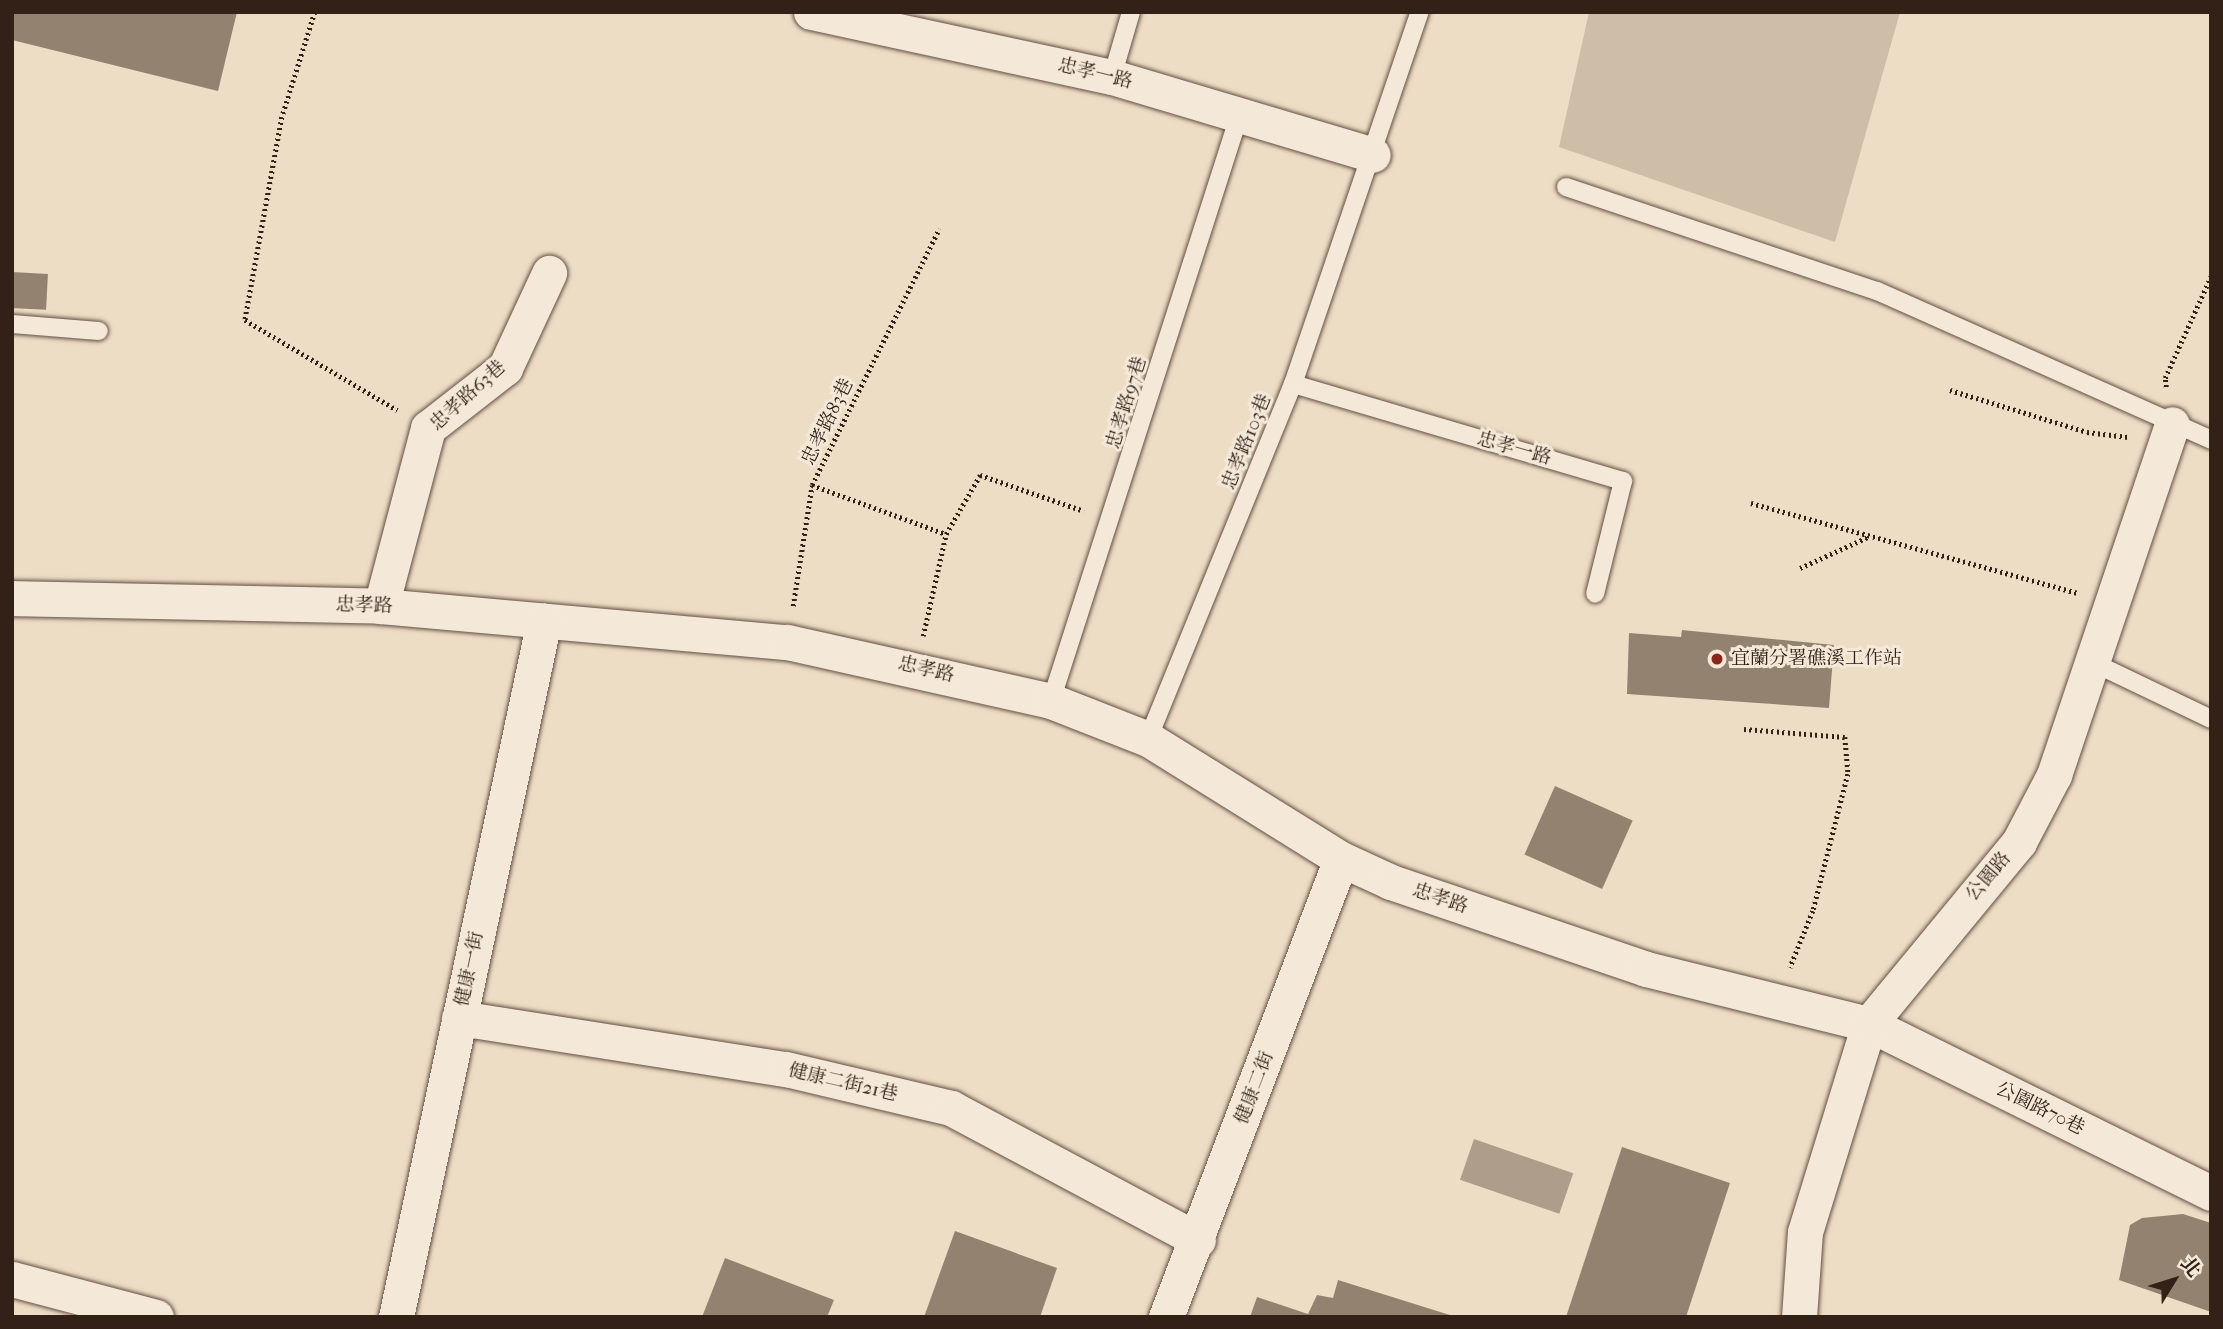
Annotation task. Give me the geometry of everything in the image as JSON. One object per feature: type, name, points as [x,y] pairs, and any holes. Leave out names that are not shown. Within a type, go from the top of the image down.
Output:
[{"type":"street","name":"忠孝一路","points":[[811,12],[1112,77],[1373,155]]},
{"type":"street","name":"忠孝路63巷","points":[[381,606],[428,428],[505,368],[550,273]]},
{"type":"street","name":"公園路","points":[[1799,1317],[1805,1232],[1869,1024],[2019,842],[2054,775],[2169,433]]},
{"type":"street","name":"忠孝路","points":[[12,598],[381,606],[788,642],[915,667],[1051,702],[1148,739],[1341,859],[1646,970],[1869,1024]]},
{"type":"street","name":"健康一街","points":[[396,1317],[544,621]]},
{"type":"street","name":"健康二街","points":[[1166,1317],[1198,1240],[1341,859]]},
{"type":"street","name":"健康二街21巷","points":[[459,1018],[786,1069],[951,1108],[1198,1240]]},
{"type":"street","name":"公園路70巷","points":[[1869,1024],[2211,1193]]},
{"type":"street","points":[[12,1279],[156,1317]]},
{"type":"lane","points":[[1112,77],[1131,12]]},
{"type":"lane","name":"忠孝路103巷","points":[[1148,739],[1293,384],[1420,12]]},
{"type":"lane","name":"忠孝路97巷","points":[[1051,702],[1112,520],[1239,116]]},
{"type":"lane","points":[[1566,187],[1877,291],[2169,433],[2211,440]]},
{"type":"lane","points":[[12,324],[99,331]]},
{"type":"lane","name":"忠孝一路","points":[[1293,384],[1623,481],[1595,594]]},
{"type":"lane","points":[[2092,662],[2211,719]]},
{"type":"path","points":[[315,12],[282,117],[245,320],[428,428]]},
{"type":"path","name":"忠孝路83巷","points":[[788,642],[812,485],[939,229]]},
{"type":"path","points":[[1950,390],[2087,432],[2169,433],[2165,378],[2211,276]]},
{"type":"path","points":[[915,667],[946,534],[980,475],[1112,520]]},
{"type":"path","points":[[812,485],[946,534]]},
{"type":"path","points":[[1751,503],[2112,602]]},
{"type":"path","points":[[1800,568],[1870,536]]},
{"type":"path","points":[[1744,729],[1845,737],[1848,774],[1814,911],[1776,1003]]},
{"type":"shaded area","points":[[1589,12],[1900,12],[1835,242],[1559,147]]},
{"type":"shaded area","points":[[1474,1139],[1573,1173],[1559,1214],[1460,1180]]},
{"type":"building","points":[[12,12],[237,12],[218,91],[12,40]]},
{"type":"building","points":[[12,272],[48,274],[46,310],[12,308]]},
{"type":"building","points":[[1682,630],[1834,645],[1829,708],[1627,694],[1629,633],[1681,637]]},
{"type":"building","points":[[1555,786],[1633,821],[1602,889],[1524,855]]},
{"type":"building","points":[[1622,1147],[1730,1183],[1686,1317],[1566,1317]]},
{"type":"building","points":[[2183,1214],[2211,1223],[2211,1312],[2119,1280],[2130,1225],[2142,1218]]},
{"type":"building","points":[[955,1231],[1057,1268],[1040,1317],[924,1317]]},
{"type":"building","points":[[725,1258],[834,1300],[827,1317],[702,1317]]},
{"type":"building","points":[[1338,1280],[1453,1317],[1250,1317],[1257,1297],[1308,1314],[1317,1295],[1333,1298]]},
{"type":"place","name":"宜蘭分署礁溪工作站","points":[[1717,659]]}]
